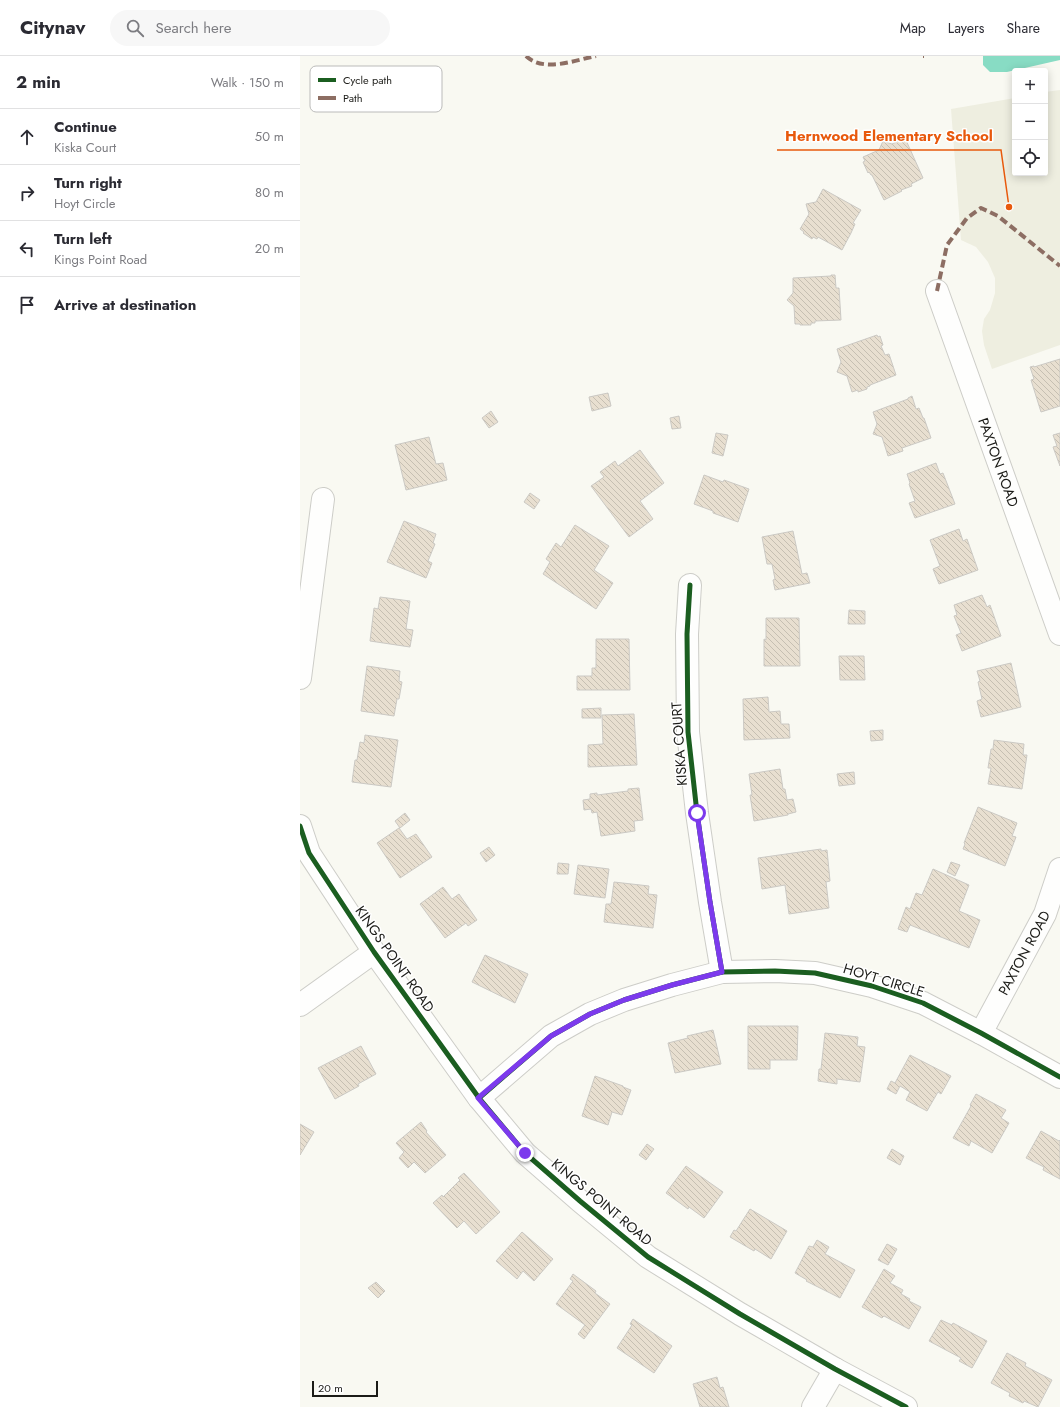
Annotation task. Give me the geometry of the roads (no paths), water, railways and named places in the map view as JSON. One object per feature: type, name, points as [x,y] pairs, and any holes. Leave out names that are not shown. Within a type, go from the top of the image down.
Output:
[{"type":"street","name":"PAXTON ROAD","points":[[937,291],[1060,634]]},
{"type":"street","points":[[300,678],[323,499]]},
{"type":"street","name":"KISKA COURT","points":[[690,585],[687,634],[688,732],[697,813],[722,972]]},
{"type":"street","name":"KINGS POINT ROAD","points":[[300,826],[309,853],[374,952],[478,1098],[525,1153],[648,1257],[740,1314],[906,1407]]},
{"type":"street","name":"PAXTON ROAD","points":[[981,1033],[1045,914],[1060,869]]},
{"type":"street","points":[[300,1005],[374,952]]},
{"type":"street","name":"HOYT CIRCLE","points":[[478,1098],[551,1036],[590,1014],[624,1000],[672,985],[722,972],[775,971],[814,973],[838,977],[872,986],[923,1003],[1060,1077]]},
{"type":"street","points":[[813,1407],[836,1369]]},
{"type":"place","name":"Hernwood Elementary School","points":[[1009,207]]}]
